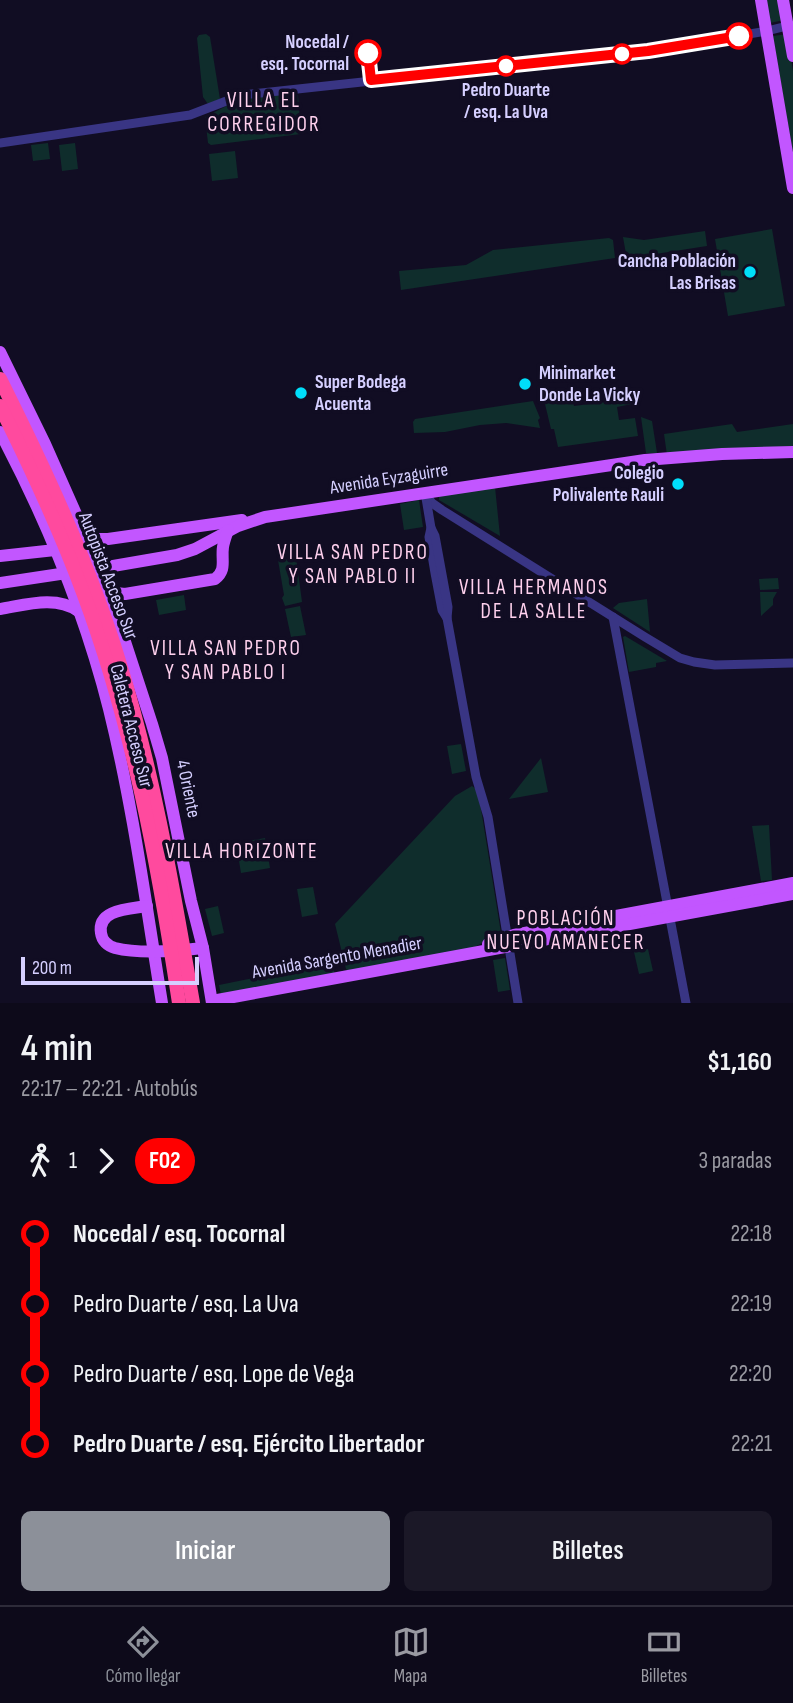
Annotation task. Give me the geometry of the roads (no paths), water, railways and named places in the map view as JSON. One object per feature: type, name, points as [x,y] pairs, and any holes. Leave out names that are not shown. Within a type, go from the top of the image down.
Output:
[{"type":"highway","name":"Autopista Acceso Sur","points":[[0,379],[70,527],[94,587],[121,668],[141,736],[159,818],[193,1003]]},
{"type":"highway","name":"Autopista Acceso Sur","points":[[0,406],[73,565],[113,682],[146,811],[179,1003]]},
{"type":"main road","points":[[761,0],[793,188]]},
{"type":"main road","points":[[783,0],[790,25],[793,56]]},
{"type":"main road","points":[[0,352],[45,444],[106,587],[116,593],[129,594],[212,581],[223,569],[223,547],[229,530]]},
{"type":"main road","name":"Caletera Acceso Sur","points":[[0,432],[55,550],[79,611],[102,683],[137,841],[162,1003]]},
{"type":"main road","name":"Avenida Eyzaguirre","points":[[0,583],[167,557],[195,549],[229,530],[265,517],[645,460],[793,452]]},
{"type":"main road","points":[[84,532],[96,539],[108,539],[265,517]]},
{"type":"main road","points":[[191,528],[198,540],[195,549],[210,550],[224,563]]},
{"type":"main road","points":[[33,552],[42,544],[47,531]]},
{"type":"main road","points":[[94,558],[100,545],[108,539]]},
{"type":"main road","points":[[0,556],[55,550]]},
{"type":"main road","points":[[50,603],[61,595],[68,584]]},
{"type":"main road","name":"4 Oriente","points":[[106,587],[162,758],[212,1002]]},
{"type":"main road","points":[[117,617],[119,604],[129,594]]},
{"type":"main road","points":[[0,609],[50,603],[65,604],[79,611]]},
{"type":"main road","name":"Avenida Sargento Menadier","points":[[212,1002],[469,954],[508,941],[668,911],[793,883]]},
{"type":"main road","name":"Avenida Sargento Menadier","points":[[668,911],[793,894]]},
{"type":"main road","points":[[146,906],[114,912],[104,919],[101,927],[103,940],[110,946],[138,950],[199,948]]},
{"type":"street","points":[[0,143],[190,115],[242,95],[648,51],[790,25]]},
{"type":"street","points":[[425,492],[439,595],[447,618],[476,777],[488,817],[518,1003]]},
{"type":"street","points":[[425,492],[432,503],[442,510],[674,655],[715,665],[793,663]]},
{"type":"street","points":[[613,617],[686,1003]]},
{"type":"place","name":"Nocedal / esq. Tocornal","points":[[368,53]]},
{"type":"place","name":"Pedro Duarte / esq. La Uva","points":[[506,66]]},
{"type":"place","name":"Cancha Población Las Brisas","points":[[750,272]]},
{"type":"place","name":"Minimarket Donde La Vicky","points":[[525,384]]},
{"type":"place","name":"Super Bodega Acuenta","points":[[301,393]]},
{"type":"place","name":"Colegio Polivalente Rauli","points":[[678,484]]},
{"type":"district","name":"VILLA EL CORREGIDOR","points":[[264,112]]},
{"type":"district","name":"VILLA SAN PEDRO Y SAN PABLO II","points":[[353,564]]},
{"type":"district","name":"VILLA HERMANOS DE LA SALLE","points":[[534,599]]},
{"type":"district","name":"VILLA SAN PEDRO Y SAN PABLO I","points":[[226,660]]},
{"type":"district","name":"VILLA HORIZONTE","points":[[242,851]]},
{"type":"district","name":"POBLACIÓN NUEVO AMANECER","points":[[566,930]]}]
